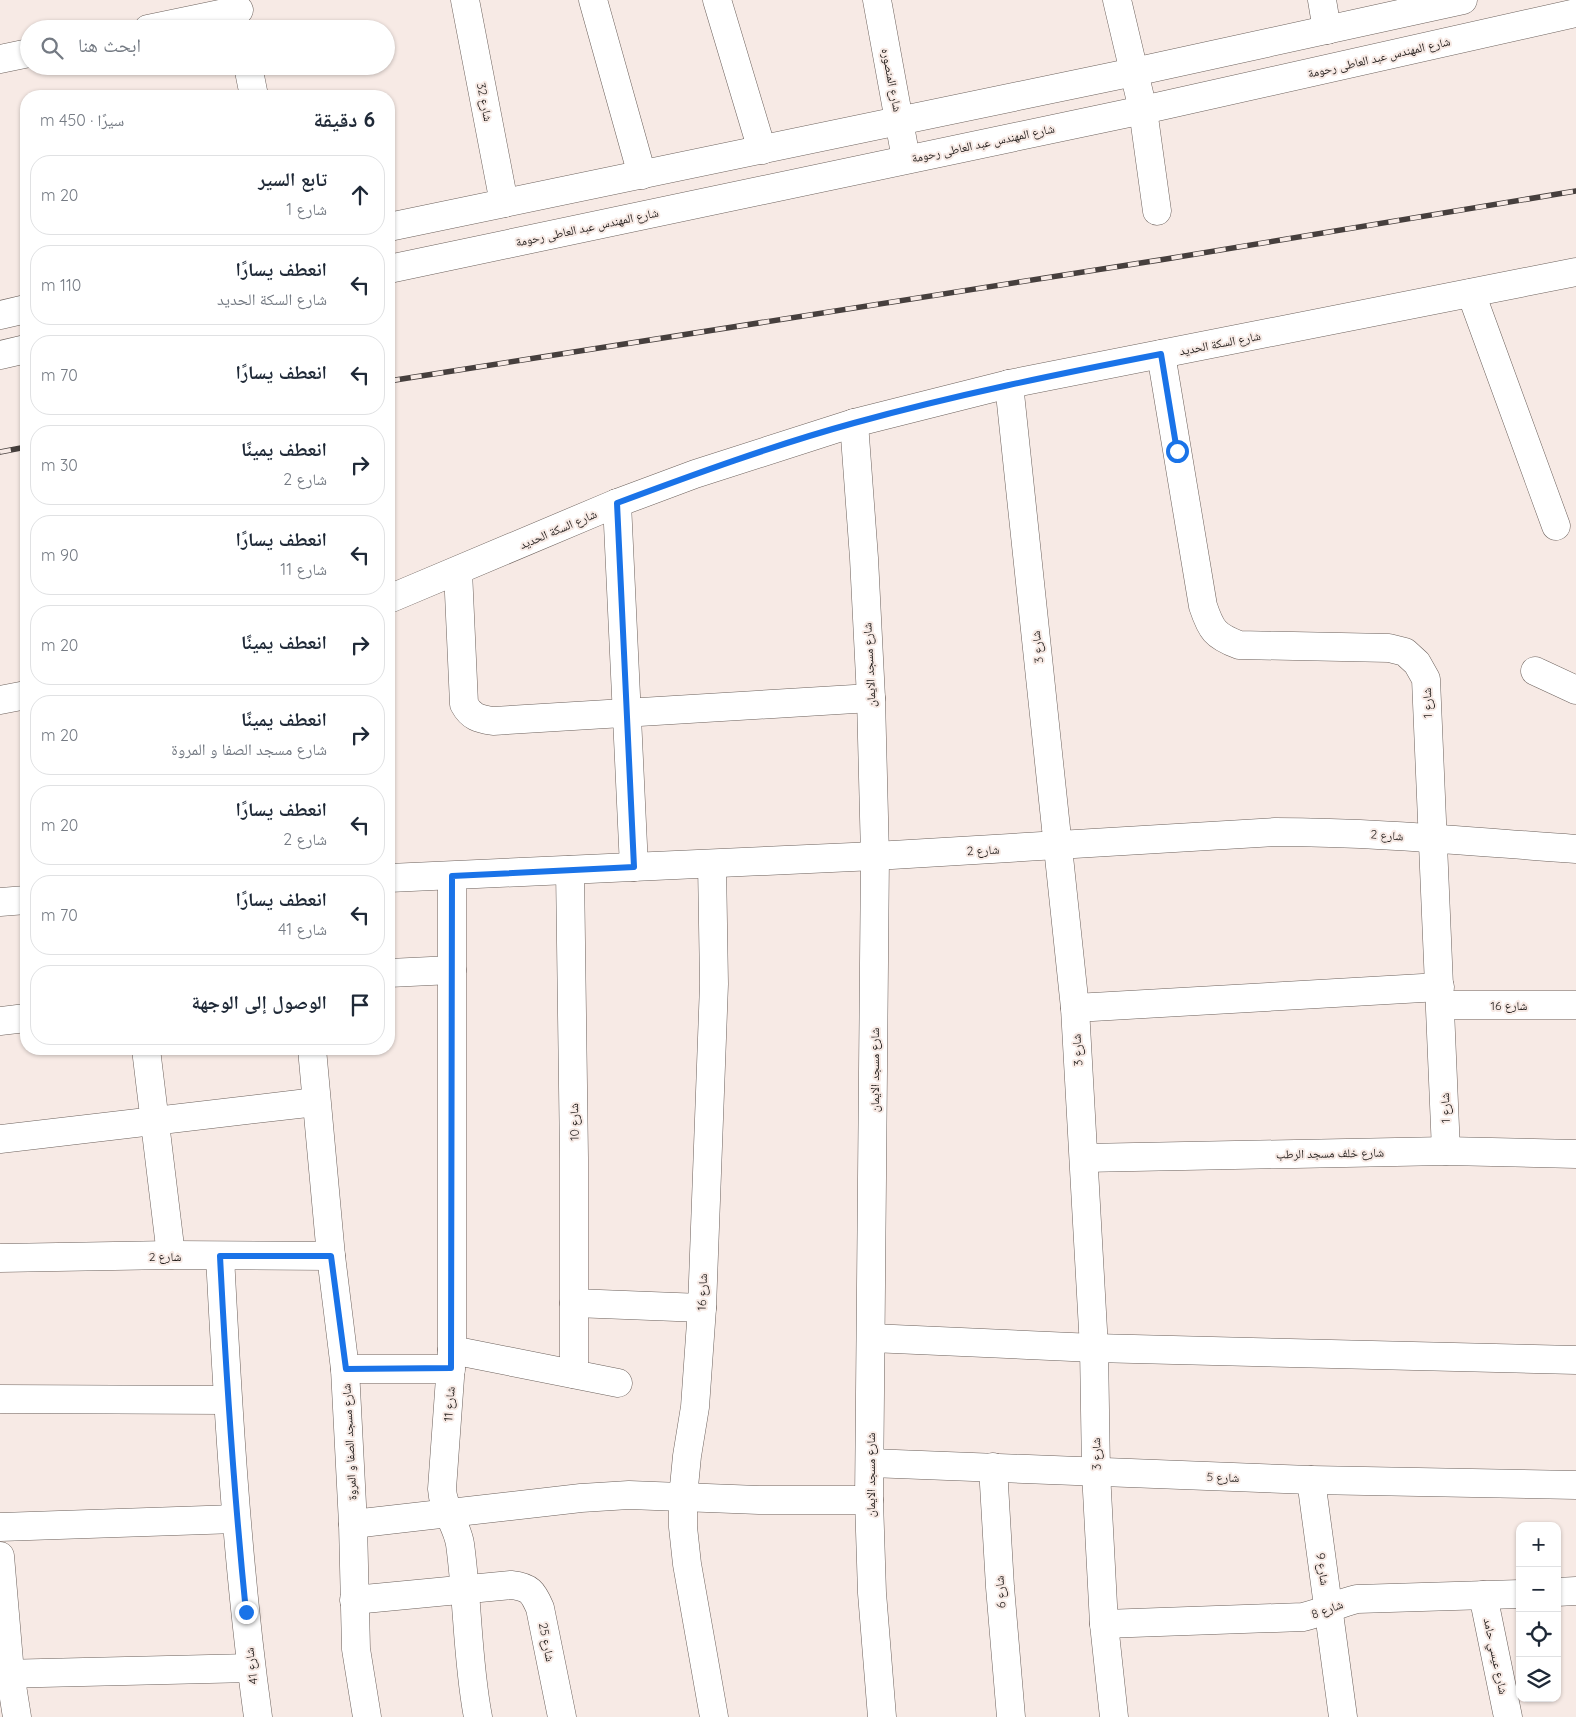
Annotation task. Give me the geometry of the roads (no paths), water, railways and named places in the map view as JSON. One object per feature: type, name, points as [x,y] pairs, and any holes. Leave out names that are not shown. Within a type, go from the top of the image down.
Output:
[{"type":"street","name":"شارع 32","points":[[465,0],[504,203]]},
{"type":"street","points":[[593,0],[642,175]]},
{"type":"street","points":[[717,0],[762,150]]},
{"type":"street","name":"شارع المنصوره","points":[[877,0],[906,160]]},
{"type":"street","points":[[1117,0],[1143,110],[1157,211]]},
{"type":"street","points":[[1322,0],[1327,30]]},
{"type":"street","points":[[395,226],[1134,72],[1463,0]]},
{"type":"street","points":[[199,20],[239,13]]},
{"type":"street","name":"شارع المهندس عبد العاطى رحومة","points":[[395,268],[1143,110],[1576,13]]},
{"type":"street","points":[[0,59],[20,55]]},
{"type":"street","points":[[250,75],[253,90]]},
{"type":"street","name":"شارع السكة الحديد","points":[[395,597],[617,503],[695,474],[854,423],[1009,384],[1576,272]]},
{"type":"street","points":[[1471,293],[1556,526]]},
{"type":"street","points":[[0,315],[20,310]]},
{"type":"street","points":[[0,355],[20,350]]},
{"type":"street","name":"شارع 1","points":[[1161,354],[1203,606],[1210,625],[1222,638],[1239,645],[1388,648],[1406,652],[1417,663],[1426,679],[1441,996],[1446,1151]]},
{"type":"street","name":"شارع 3","points":[[1009,384],[1075,1008],[1094,1348],[1096,1472],[1104,1624],[1114,1717]]},
{"type":"street","name":"شارع مسجد الايمان","points":[[854,423],[864,558],[876,856],[870,1500],[872,1593],[882,1717]]},
{"type":"street","points":[[617,503],[634,867]]},
{"type":"street","points":[[458,571],[464,704],[469,713],[477,718],[492,721],[871,698]]},
{"type":"street","points":[[1535,671],[1576,690]]},
{"type":"street","points":[[0,700],[20,696]]},
{"type":"street","name":"شارع 2","points":[[395,878],[876,856],[1275,832],[1332,832],[1576,849]]},
{"type":"street","name":"شارع 16","points":[[712,864],[714,984],[702,1308],[695,1407],[687,1456],[683,1498],[683,1526],[714,1717]]},
{"type":"street","name":"شارع 10","points":[[570,870],[574,1149],[574,1374]]},
{"type":"street","name":"شارع 11","points":[[452,876],[452,1359],[442,1489],[443,1498],[460,1543],[469,1651],[478,1717]]},
{"type":"street","points":[[0,902],[20,900]]},
{"type":"street","points":[[395,974],[452,970]]},
{"type":"street","name":"شارع 16","points":[[1075,1008],[1441,996],[1576,1005]]},
{"type":"street","points":[[0,1021],[20,1019]]},
{"type":"street","points":[[147,1055],[171,1255]]},
{"type":"street","name":"شارع مسجد الصفا و المروة","points":[[312,1055],[331,1256],[346,1369],[356,1649],[367,1717]]},
{"type":"street","points":[[0,1139],[316,1102]]},
{"type":"street","name":"شارع خلف مسجد الرطب","points":[[1084,1158],[1446,1151],[1576,1154]]},
{"type":"street","name":"شارع 2","points":[[0,1258],[171,1255],[331,1256]]},
{"type":"street","name":"شارع 41","points":[[220,1256],[227,1400],[236,1519],[251,1668],[258,1717]]},
{"type":"street","points":[[574,1303],[702,1308]]},
{"type":"street","points":[[872,1338],[1094,1348],[1576,1360]]},
{"type":"street","points":[[346,1369],[452,1359],[574,1374],[618,1383]]},
{"type":"street","points":[[0,1399],[227,1400]]},
{"type":"street","name":"شارع 5","points":[[870,1463],[1311,1480],[1576,1485]]},
{"type":"street","name":"شارع 6","points":[[993,1467],[1000,1587],[1011,1717]]},
{"type":"street","name":"شارع 9","points":[[1311,1480],[1343,1717]]},
{"type":"street","points":[[353,1524],[581,1498],[629,1495],[759,1500],[870,1500]]},
{"type":"street","points":[[0,1527],[236,1519]]},
{"type":"street","points":[[0,1556],[5,1673],[17,1717]]},
{"type":"street","name":"شارع 25","points":[[464,1590],[511,1585],[523,1586],[534,1594],[540,1608],[562,1717]]},
{"type":"street","points":[[354,1600],[464,1590]]},
{"type":"street","points":[[1561,1592],[1576,1591]]},
{"type":"street","name":"شارع 8","points":[[1104,1624],[1303,1617],[1357,1599],[1516,1594]]},
{"type":"street","name":"شارع عيسي حامد","points":[[1483,1595],[1508,1717]]},
{"type":"street","points":[[5,1673],[251,1668]]},
{"type":"railway","points":[[395,380],[1166,259],[1576,191]]},
{"type":"railway","points":[[0,452],[20,448]]}]
